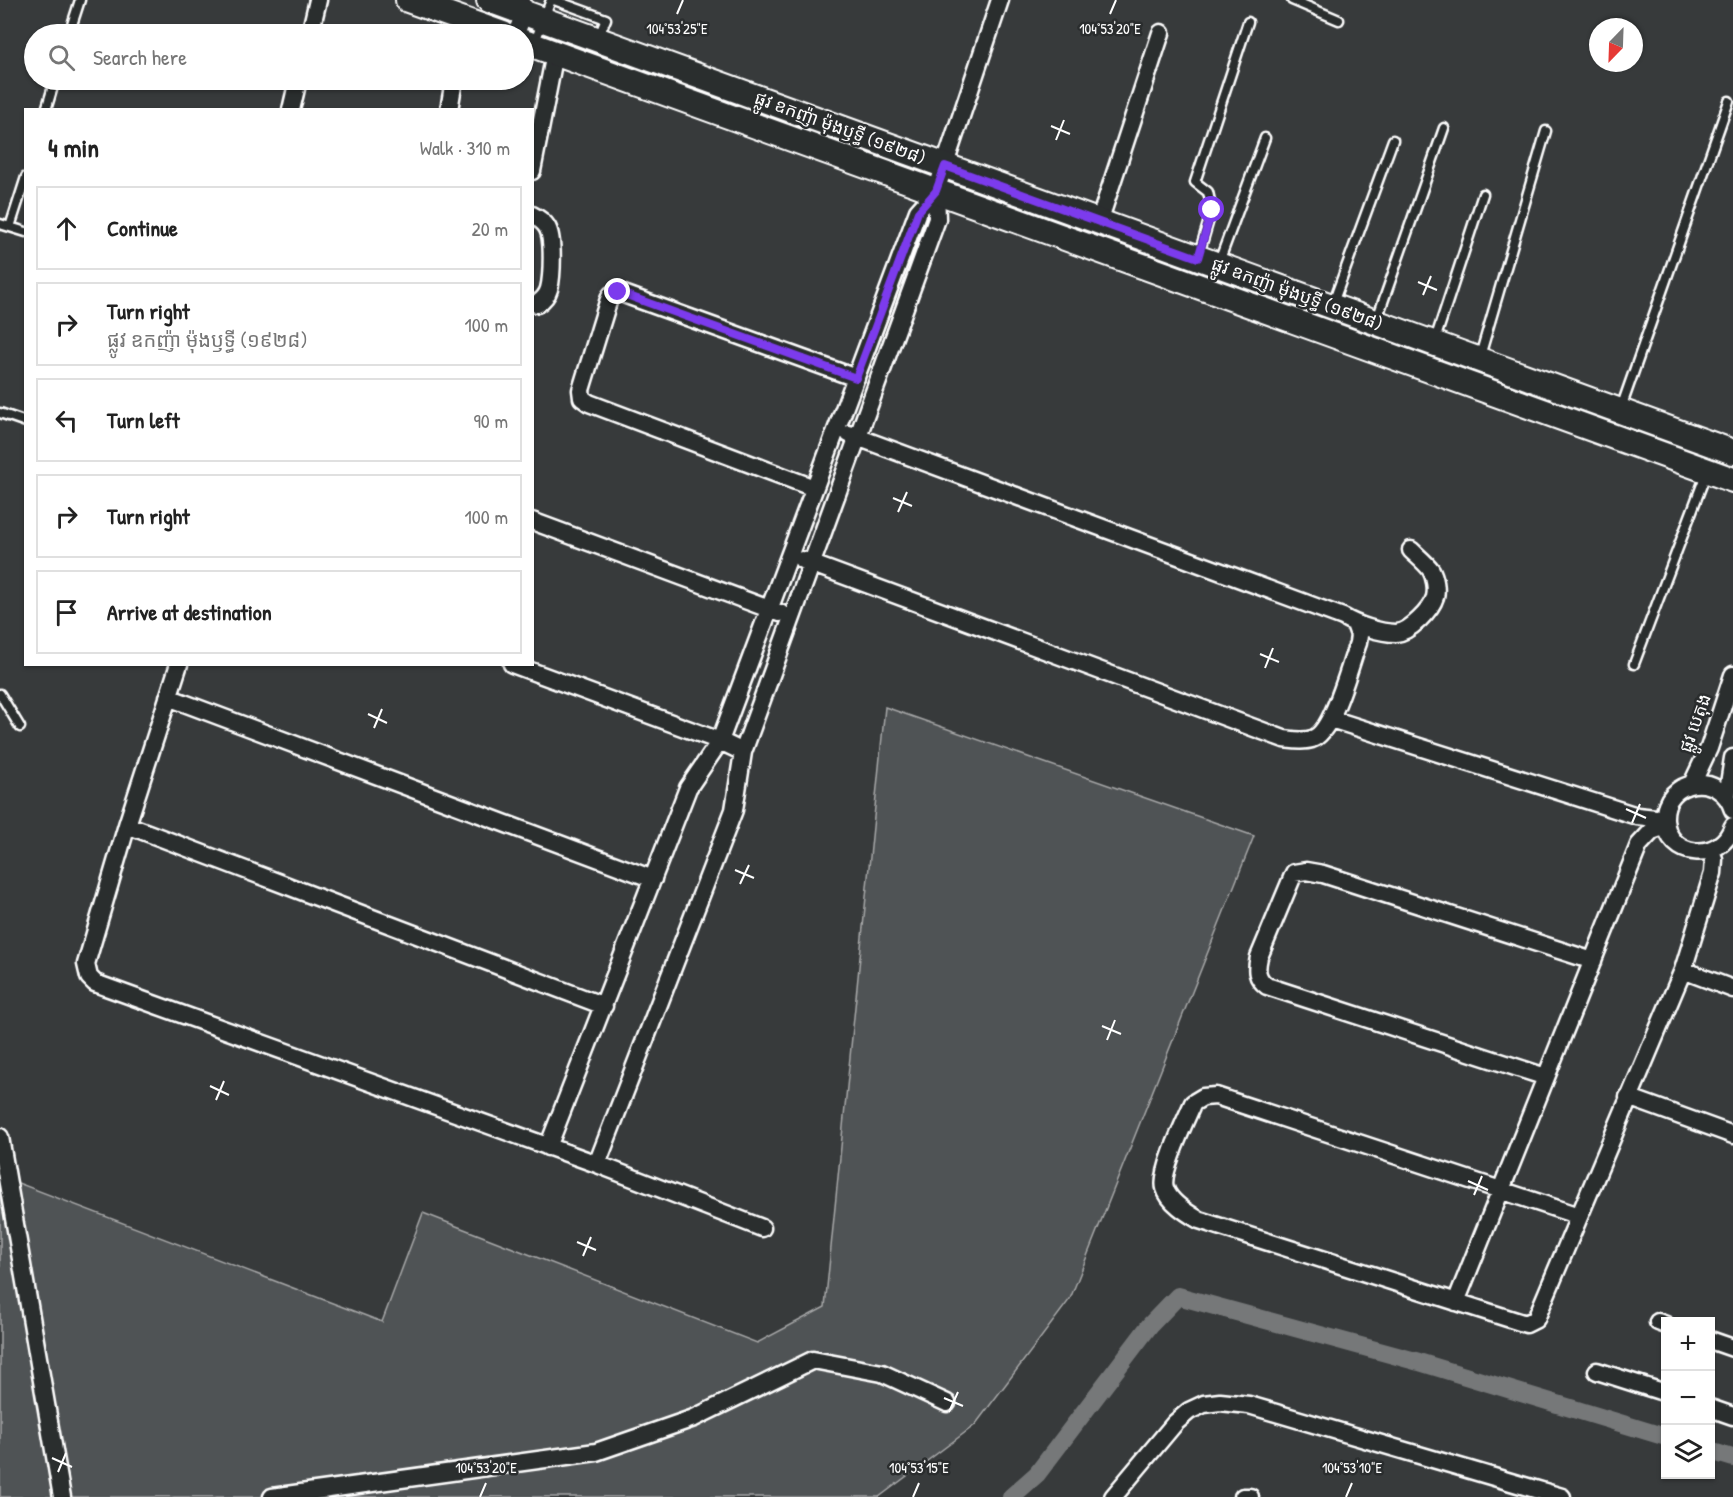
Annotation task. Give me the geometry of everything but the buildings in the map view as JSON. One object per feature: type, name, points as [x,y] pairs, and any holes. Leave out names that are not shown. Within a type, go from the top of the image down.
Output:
[{"type":"main road","points":[[408,0],[456,24]]},
{"type":"main road","name":"ផ្លូវ ឧកញ៉ា ម៉ុងឫទ្ធី (១៩២៨)","points":[[489,0],[536,23],[936,191],[1733,480]]},
{"type":"main road","name":"ផ្លូវ ឧកញ៉ា ម៉ុងឫទ្ធី (១៩២៨)","points":[[536,23],[598,40],[1733,452]]},
{"type":"street","points":[[312,24],[318,0]]},
{"type":"street","points":[[548,1147],[688,788],[720,741],[918,212],[936,191],[1000,0]]},
{"type":"street","points":[[534,108],[536,23]]},
{"type":"street","points":[[1099,222],[1161,33]]},
{"type":"street","points":[[291,108],[296,90]]},
{"type":"street","points":[[449,108],[452,90]]},
{"type":"street","points":[[597,1164],[734,810],[743,752],[937,219],[936,191]]},
{"type":"street","points":[[534,216],[549,229],[551,261],[549,290],[545,298],[537,304],[534,303]]},
{"type":"street","points":[[814,488],[589,403],[582,398],[581,390],[608,302],[611,296],[618,292],[856,378]]},
{"type":"street","points":[[837,429],[1343,616],[1355,624],[1395,633],[1404,631],[1424,614],[1434,600],[1437,589],[1430,570],[1411,550]]},
{"type":"street","points":[[534,522],[792,617]]},
{"type":"street","points":[[790,555],[1284,739],[1299,741],[1313,739],[1322,733],[1331,719],[1358,643],[1359,635],[1355,624]]},
{"type":"street","points":[[178,666],[86,964],[89,977],[95,983],[597,1164],[762,1228]]},
{"type":"street","points":[[518,666],[720,741],[743,752]]},
{"type":"street","name":"ផ្លូវ បេតុង","points":[[1692,784],[1709,748],[1733,675]]},
{"type":"street","points":[[168,697],[653,879]]},
{"type":"street","points":[[1331,719],[1637,816],[1666,823]]},
{"type":"street","points":[[1730,804],[1733,758]]},
{"type":"street","points":[[1713,849],[1694,851],[1682,847],[1672,838],[1666,823],[1665,811],[1672,797],[1684,786],[1698,783],[1712,785],[1730,804]]},
{"type":"street","points":[[1456,1302],[1639,845],[1652,831],[1666,823]]},
{"type":"street","points":[[128,825],[604,1006]]},
{"type":"street","points":[[1580,1216],[1216,1096],[1203,1097],[1193,1103],[1164,1174],[1165,1187],[1172,1198],[1188,1214],[1199,1220],[1526,1324],[1532,1322],[1536,1318],[1580,1216],[1683,970],[1713,873],[1711,852],[1731,834]]},
{"type":"street","points":[[1546,1077],[1267,986],[1259,980],[1256,969],[1259,957],[1294,873],[1306,871],[1323,874],[1593,961]]},
{"type":"street","points":[[1683,970],[1733,988]]},
{"type":"street","points":[[1629,1096],[1733,1135]]},
{"type":"street","points":[[0,1137],[62,1497]]},
{"type":"street","points":[[1715,1342],[1733,1348]]},
{"type":"street","points":[[272,1497],[596,1452],[694,1418],[813,1360],[882,1373],[946,1403]]},
{"type":"street","points":[[1597,1371],[1661,1392]]},
{"type":"street","points":[[1113,1497],[1175,1423],[1189,1411],[1204,1404],[1220,1402],[1249,1405],[1562,1497]]},
{"type":"street","points":[[1715,1410],[1733,1416]]},
{"type":"street","points":[[1243,1497],[1250,1497]]},
{"type":"lane","points":[[72,24],[80,0]]},
{"type":"lane","points":[[1292,0],[1339,20]]},
{"type":"lane","points":[[1208,261],[1212,210],[1208,192],[1195,182],[1248,22]]},
{"type":"lane","points":[[47,108],[52,90]]},
{"type":"lane","points":[[1620,411],[1729,102]]},
{"type":"lane","points":[[1376,322],[1444,128]]},
{"type":"lane","points":[[1479,360],[1546,131]]},
{"type":"lane","points":[[1208,261],[1265,138]]},
{"type":"lane","points":[[1332,306],[1393,140]]},
{"type":"lane","points":[[10,227],[24,183]]},
{"type":"lane","points":[[1434,344],[1483,194]]},
{"type":"lane","points":[[0,224],[24,231]]},
{"type":"lane","points":[[0,413],[24,421]]},
{"type":"lane","points":[[1634,664],[1707,471]]},
{"type":"lane","points":[[0,694],[20,727]]},
{"type":"shaded area","points":[[885,707],[1254,836],[1070,1299],[975,1425],[879,1497],[0,1497],[0,1176],[382,1322],[423,1213],[757,1343],[825,1307]]},
{"type":"waterway","points":[[1011,1497],[1037,1474],[1150,1325],[1178,1296],[1419,1362],[1661,1435]]},
{"type":"waterway","points":[[1715,1453],[1733,1458]]},
{"type":"route","points":[[618,292],[856,378],[918,212],[936,191],[945,166],[1198,258],[1212,210]]}]
